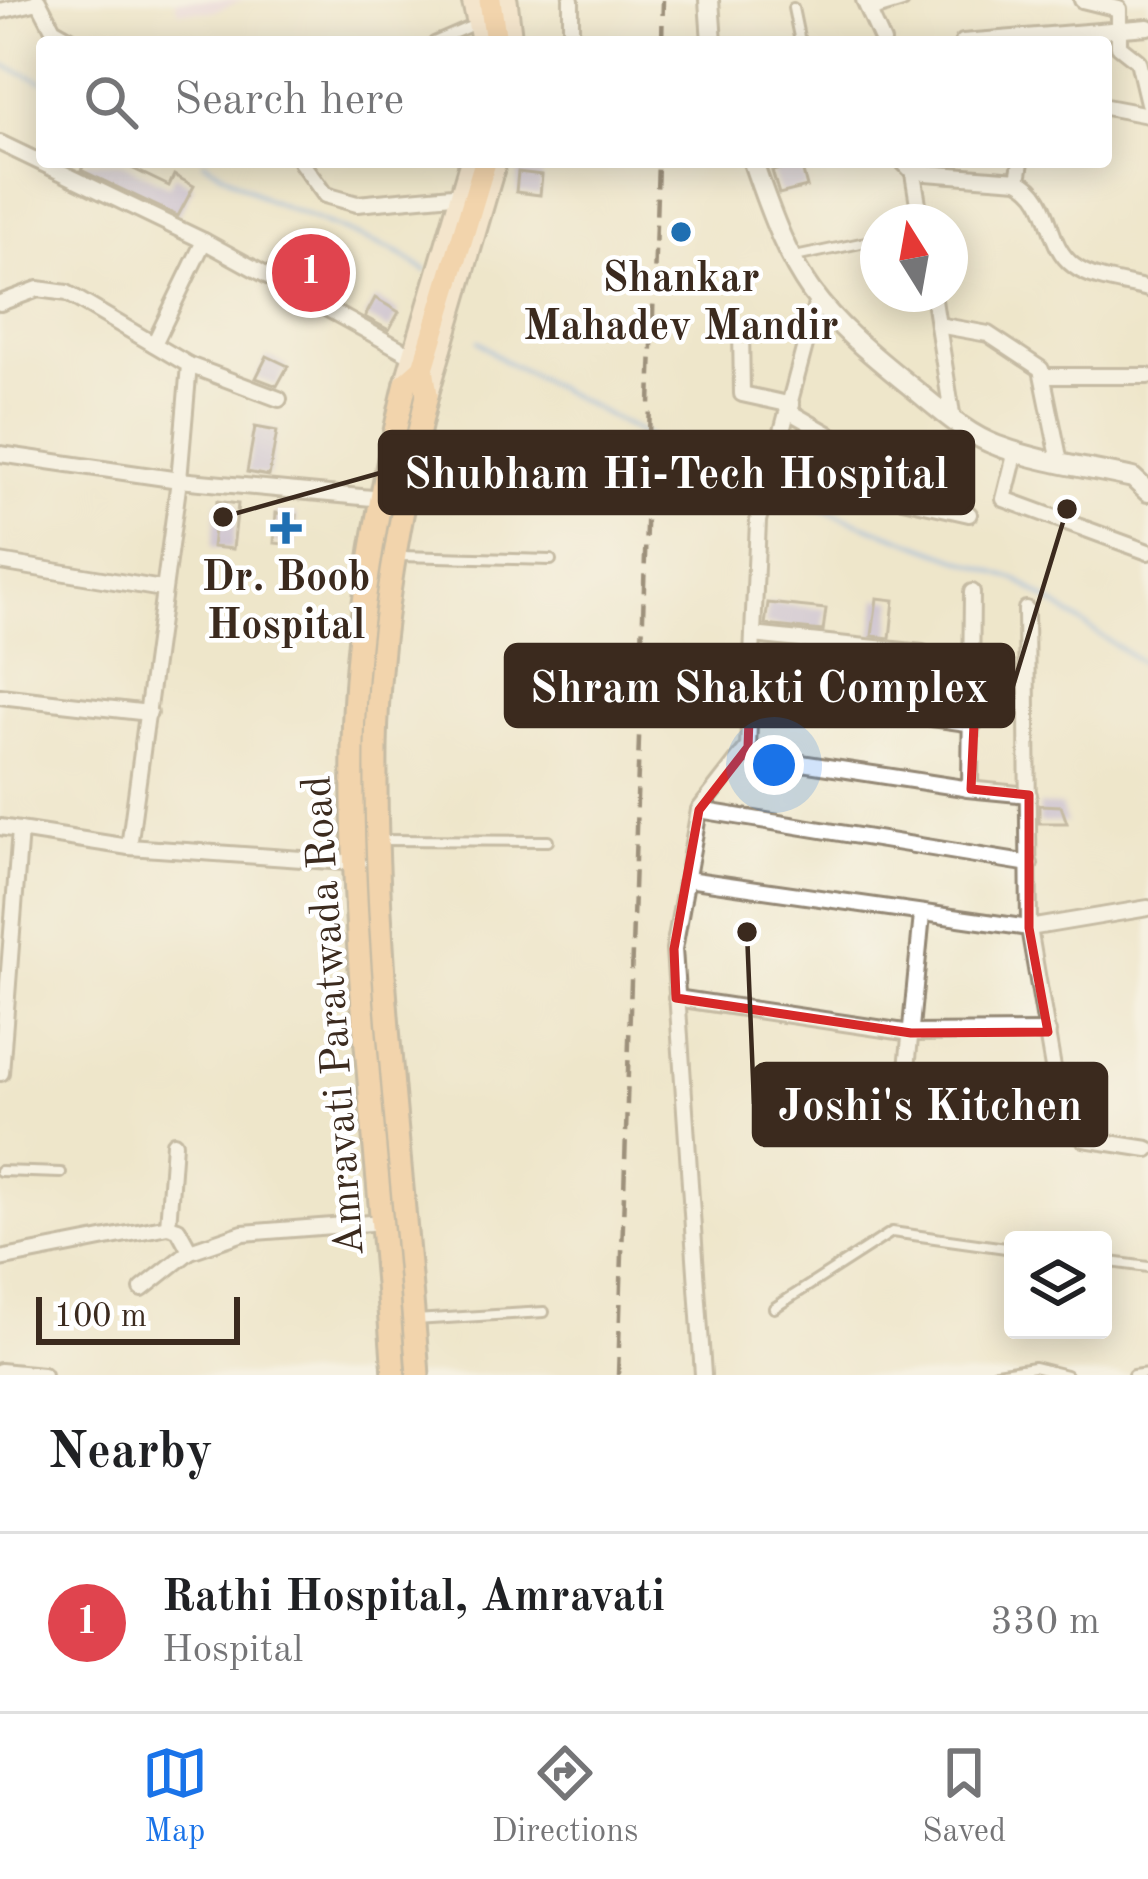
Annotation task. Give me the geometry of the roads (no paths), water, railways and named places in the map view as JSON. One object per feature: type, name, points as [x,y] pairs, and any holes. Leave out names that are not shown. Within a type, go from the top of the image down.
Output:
[{"type":"main road","points":[[490,0],[495,36]]},
{"type":"main road","points":[[506,0],[510,36]]},
{"type":"main road","name":"Amravati Paratwada Road","points":[[394,1375],[382,1222],[359,650],[417,366],[470,168]]},
{"type":"main road","name":"Amravati Paratwada Road","points":[[417,366],[482,168]]},
{"type":"main road","points":[[418,1375],[366,863],[378,840],[376,743],[392,556],[392,500],[493,168]]},
{"type":"main road","points":[[417,366],[427,395]]},
{"type":"street","points":[[571,0],[571,36]]},
{"type":"street","points":[[709,0],[713,36]]},
{"type":"street","points":[[880,36],[866,5],[902,0]]},
{"type":"street","points":[[1082,0],[1118,3],[1120,49],[1138,61],[1148,103]]},
{"type":"street","points":[[0,11],[38,1],[53,29],[65,36]]},
{"type":"street","points":[[1059,36],[1148,27]]},
{"type":"street","points":[[1112,107],[1148,115]]},
{"type":"street","points":[[0,143],[36,160]]},
{"type":"street","points":[[52,168],[204,242],[417,366]]},
{"type":"street","points":[[305,168],[325,195],[357,204],[463,194]]},
{"type":"street","points":[[755,168],[788,259],[816,304],[953,420],[996,446],[1133,478],[1148,492]]},
{"type":"street","points":[[910,168],[917,204]]},
{"type":"street","points":[[931,168],[1018,180],[1042,200],[1054,241],[1078,270],[1148,289]]},
{"type":"street","points":[[1018,180],[1021,168]]},
{"type":"street","points":[[154,344],[204,242]]},
{"type":"street","points":[[0,303],[51,288],[189,365],[279,399]]},
{"type":"street","points":[[704,1375],[674,950],[699,810],[748,747],[762,505],[816,304]]},
{"type":"street","points":[[936,312],[953,420]]},
{"type":"street","points":[[938,325],[988,334],[1045,376],[1148,376]]},
{"type":"street","points":[[741,330],[742,394],[791,409],[869,457],[890,496],[969,514]]},
{"type":"street","points":[[129,847],[179,480],[189,365]]},
{"type":"street","points":[[1045,376],[1060,462]]},
{"type":"street","points":[[1016,451],[1004,499],[1148,553]]},
{"type":"street","points":[[0,454],[179,480],[392,500]]},
{"type":"street","points":[[0,562],[163,589]]},
{"type":"street","points":[[968,789],[974,724],[972,592]]},
{"type":"street","points":[[1026,609],[1029,928],[1062,1120],[1084,1139],[1148,1149]]},
{"type":"street","points":[[753,634],[923,653]]},
{"type":"street","points":[[750,692],[974,724]]},
{"type":"street","points":[[0,697],[149,713]]},
{"type":"street","points":[[742,754],[1029,795]]},
{"type":"street","points":[[699,810],[1030,864]]},
{"type":"street","points":[[0,827],[129,847],[366,863]]},
{"type":"street","points":[[1,1073],[6,954],[20,830]]},
{"type":"street","points":[[687,879],[1029,928],[1148,908]]},
{"type":"street","points":[[904,1099],[922,915]]},
{"type":"street","points":[[676,998],[910,1033],[1048,1032]]},
{"type":"street","points":[[168,1226],[174,1143]]},
{"type":"street","points":[[142,1289],[167,1263],[243,1233],[382,1222]]},
{"type":"street","points":[[0,1259],[168,1226],[178,1229],[190,1251]]},
{"type":"street","points":[[0,1371],[43,1375]]},
{"type":"lane","points":[[793,8],[799,36]]},
{"type":"lane","points":[[447,36],[478,21]]},
{"type":"lane","points":[[788,259],[860,243]]},
{"type":"lane","points":[[392,556],[551,560]]},
{"type":"lane","points":[[378,840],[548,841]]},
{"type":"lane","points":[[0,1171],[61,1174]]},
{"type":"lane","points":[[774,1308],[892,1232],[1004,1248]]},
{"type":"lane","points":[[1112,1262],[1148,1268]]},
{"type":"lane","points":[[414,1320],[544,1312]]},
{"type":"lane","points":[[996,1373],[1034,1367],[1066,1375]]},
{"type":"lane","points":[[1133,1375],[1148,1373]]},
{"type":"waterway","points":[[0,64],[36,79]]},
{"type":"waterway","points":[[214,168],[265,199],[393,250],[426,271]]},
{"type":"waterway","points":[[479,341],[501,359],[710,469],[1019,581],[1148,667]]},
{"type":"railway","points":[[662,36],[663,0]]},
{"type":"railway","points":[[618,1375],[658,168]]},
{"type":"place","name":"Shankar Mahadev Mandir","points":[[681,232]]},
{"type":"place","name":"Rathi Hospital, Amravati","points":[[311,273]]},
{"type":"place","name":"Shram Shakti Complex","points":[[1067,509]]},
{"type":"place","name":"Shubham Hi-Tech Hospital","points":[[223,517]]},
{"type":"place","name":"Dr. Boob Hospital","points":[[286,528]]},
{"type":"place","name":"Joshi's Kitchen","points":[[747,932]]}]
